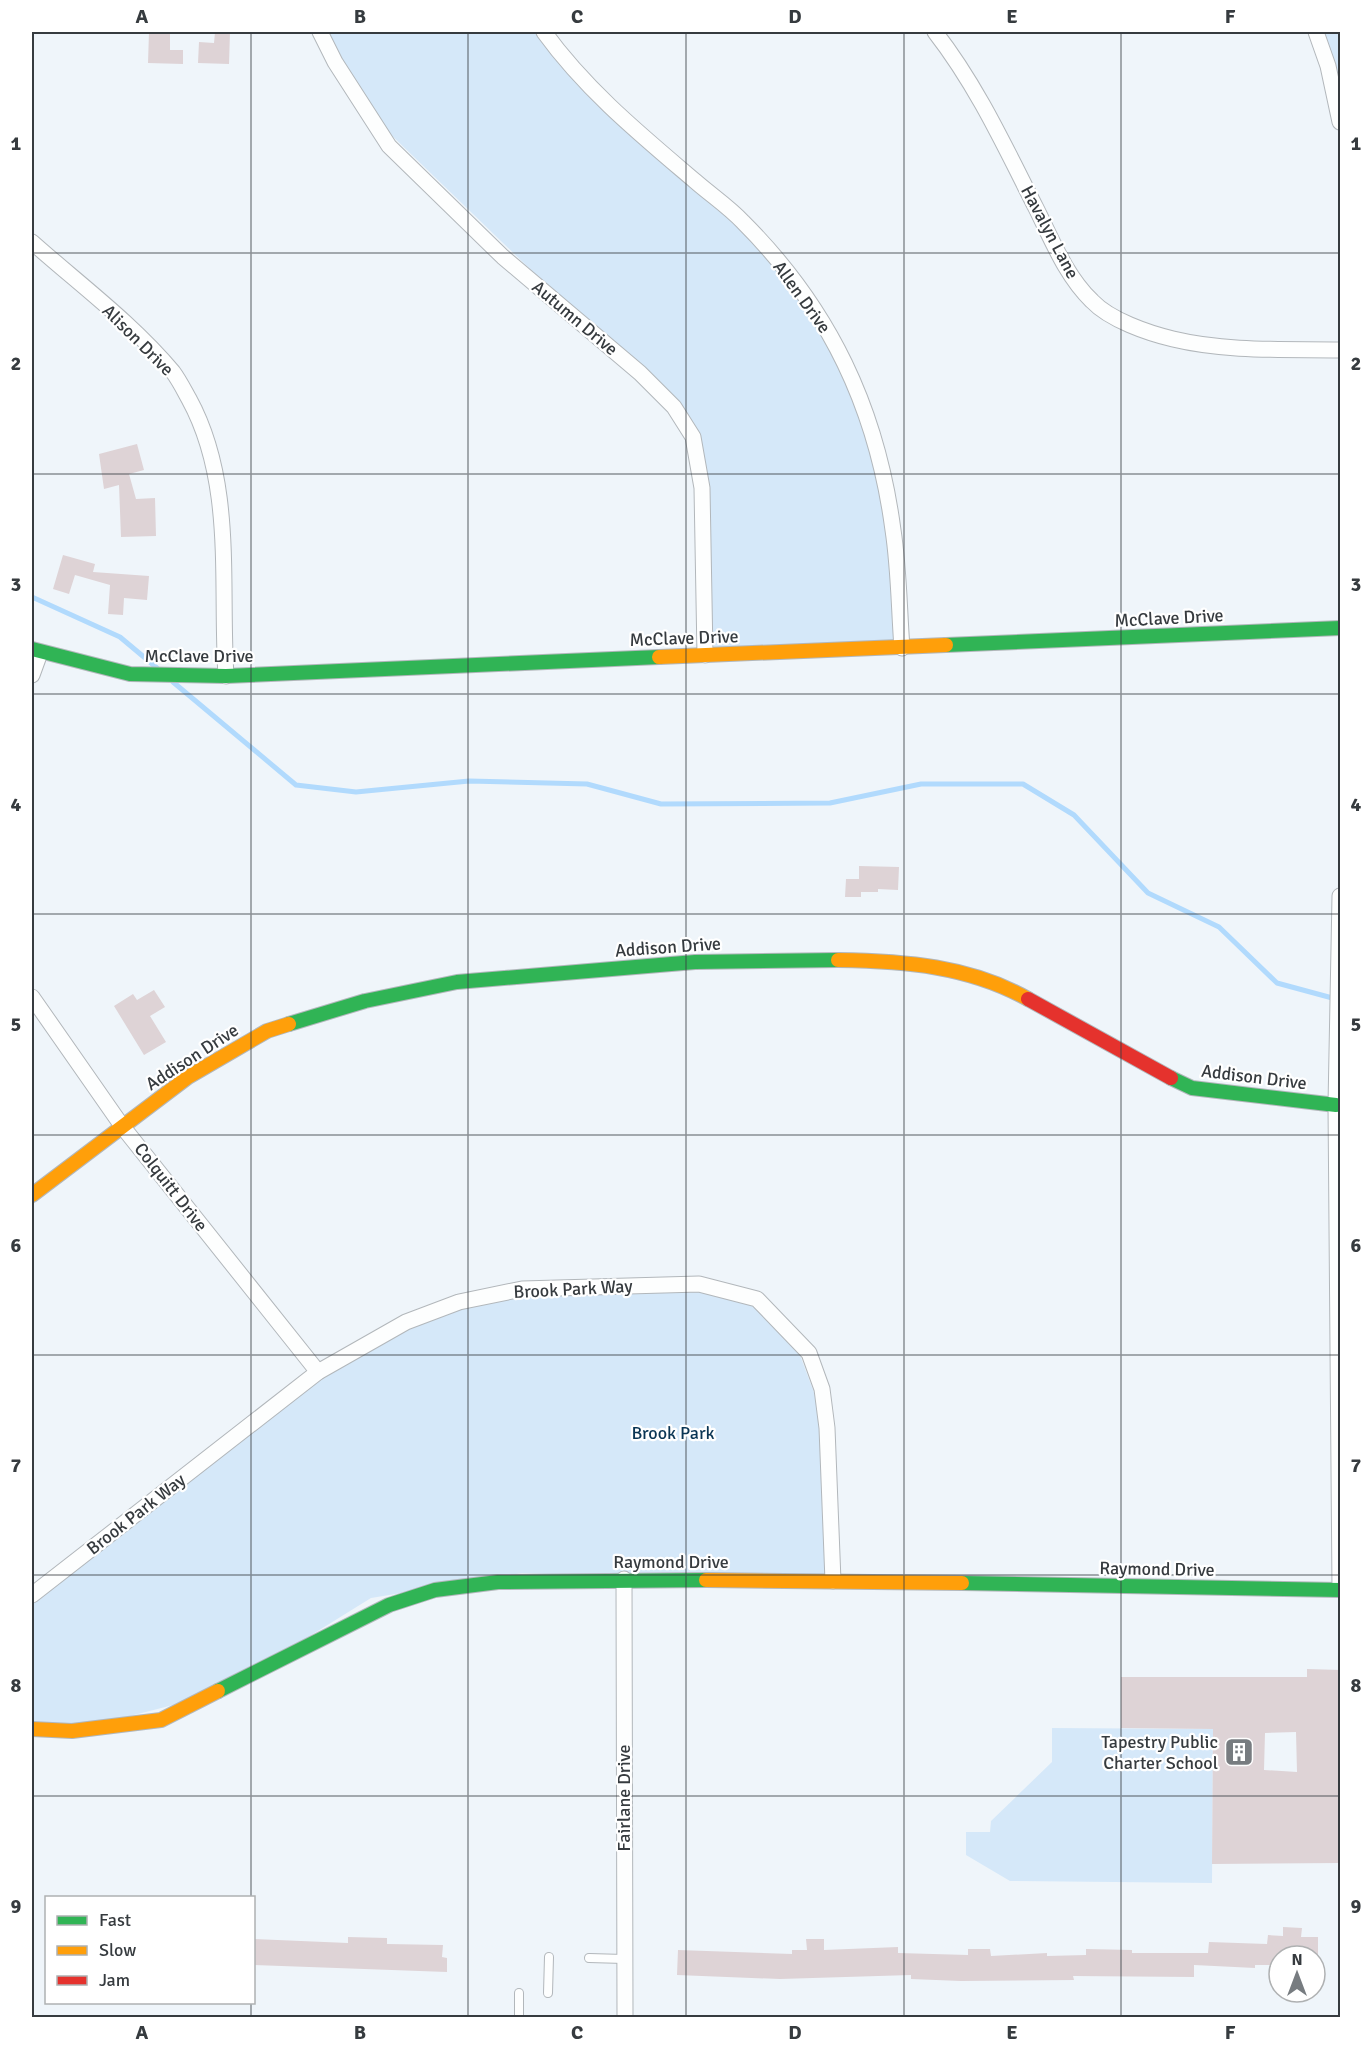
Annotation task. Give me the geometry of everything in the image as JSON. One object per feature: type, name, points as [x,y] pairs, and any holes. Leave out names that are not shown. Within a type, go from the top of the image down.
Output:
[{"type":"street","name":"Autumn Drive","points":[[320,32],[335,62],[389,146],[503,257],[674,406],[693,437],[702,488],[705,655]]},
{"type":"street","name":"Allen Drive","points":[[544,32],[564,60],[613,111],[743,222],[798,283],[828,330],[863,399],[883,471],[894,531],[902,648]]},
{"type":"street","name":"Havalyn Lane","points":[[935,32],[958,62],[997,127],[1071,278],[1093,303],[1132,326],[1174,339],[1227,348],[1341,350]]},
{"type":"street","points":[[1316,32],[1328,66],[1341,122]]},
{"type":"street","name":"Alison Drive","points":[[32,242],[143,340],[174,373],[199,418],[214,465],[221,503],[226,676]]},
{"type":"street","name":"McClave Drive","points":[[36,651],[130,674],[226,676],[1341,628]]},
{"type":"street","points":[[32,675],[36,651]]},
{"type":"street","points":[[1340,1590],[1336,1105],[1341,896]]},
{"type":"street","name":"Addison Drive","points":[[32,1195],[188,1077],[267,1031],[364,1001],[457,982],[695,962],[816,959],[900,961],[962,971],[1012,990],[1145,1066],[1192,1088],[1336,1105]]},
{"type":"street","name":"Colquitt Drive","points":[[32,997],[122,1126],[318,1372]]},
{"type":"street","name":"Brook Park Way","points":[[32,1595],[318,1372],[406,1322],[459,1302],[522,1289],[699,1284],[757,1299],[809,1353],[822,1389],[827,1428],[833,1581]]},
{"type":"street","name":"Raymond Drive","points":[[32,1729],[72,1731],[160,1720],[388,1605],[435,1590],[498,1582],[624,1579],[1340,1590]]},
{"type":"street","name":"Fairlane Drive","points":[[624,1579],[625,2018]]},
{"type":"lane","points":[[548,1993],[549,1957]]},
{"type":"lane","points":[[588,1958],[624,1959]]},
{"type":"lane","points":[[519,1993],[519,2018]]},
{"type":"green space","points":[[323,32],[548,32],[607,111],[733,211],[806,289],[856,386],[886,486],[906,650],[711,655],[701,474],[677,411],[354,99]]},
{"type":"green space","points":[[1314,32],[1340,32],[1340,139],[1329,60]]},
{"type":"green space","name":"Brook Park","points":[[723,1286],[792,1334],[824,1419],[832,1585],[522,1573],[371,1598],[271,1660],[173,1705],[95,1725],[32,1723],[32,1593],[246,1431],[415,1317],[521,1288]]},
{"type":"green space","points":[[1052,1728],[1213,1729],[1212,1883],[1010,1881],[966,1855],[966,1832],[990,1832],[991,1821],[1052,1762]]},
{"type":"building","points":[[149,32],[170,32],[170,50],[183,50],[183,64],[148,63]]},
{"type":"building","points":[[215,32],[230,32],[229,64],[198,63],[199,42],[214,43]]},
{"type":"building","points":[[137,444],[144,470],[129,474],[136,499],[155,498],[156,536],[121,537],[119,485],[104,489],[99,454]]},
{"type":"building","points":[[63,555],[95,564],[93,572],[149,576],[147,600],[124,598],[123,615],[108,614],[110,585],[75,575],[69,594],[53,589]]},
{"type":"building","points":[[859,866],[899,867],[898,890],[878,889],[878,892],[861,892],[861,897],[845,897],[846,879],[859,879]]},
{"type":"building","points":[[154,990],[165,1007],[150,1016],[166,1042],[144,1055],[114,1006],[133,994],[137,1000]]},
{"type":"building","name":"Tapestry Public Charter School","points":[[1307,1669],[1341,1670],[1341,1863],[1212,1864],[1213,1729],[1121,1728],[1121,1677],[1307,1677]],"holes":[[[1296,1732],[1297,1772],[1264,1770],[1265,1733]]]},
{"type":"building","points":[[1283,1927],[1302,1928],[1301,1937],[1318,1937],[1318,1944],[1267,1944],[1268,1935],[1283,1936]]},
{"type":"building","points":[[348,1937],[387,1938],[387,1944],[443,1945],[442,1957],[447,1958],[447,1972],[255,1965],[255,1939],[348,1943]]},
{"type":"building","points":[[806,1939],[824,1939],[824,1950],[898,1947],[898,1953],[968,1955],[968,1949],[990,1949],[991,1956],[1047,1953],[1047,1956],[1086,1955],[1086,1949],[1132,1950],[1132,1953],[1208,1953],[1209,1942],[1267,1944],[1267,1965],[1255,1965],[1255,1968],[1194,1965],[1194,1977],[1073,1976],[1074,1980],[961,1981],[911,1979],[911,1975],[780,1979],[677,1975],[678,1950],[792,1954],[792,1950],[807,1950]]},
{"type":"waterway","points":[[32,597],[120,637],[157,668]]},
{"type":"waterway","points":[[173,682],[296,785],[356,792],[469,781],[587,784],[661,804],[830,803],[921,784],[1023,784],[1074,815],[1148,893],[1219,927],[1277,983],[1336,999]]},
{"type":"traffic: fast","points":[[946,645],[1340,628]]},
{"type":"traffic: fast","points":[[32,649],[130,674],[226,676],[659,657]]},
{"type":"traffic: fast","points":[[289,1024],[365,1001],[457,982],[695,962],[838,960]]},
{"type":"traffic: fast","points":[[1171,1078],[1192,1088],[1336,1105]]},
{"type":"traffic: fast","points":[[218,1691],[389,1605],[435,1590],[498,1582],[706,1580]]},
{"type":"traffic: fast","points":[[962,1583],[1340,1590]]},
{"type":"traffic: slow","points":[[659,657],[946,645]]},
{"type":"traffic: slow","points":[[838,960],[912,964],[960,972],[1006,988],[1028,999]]},
{"type":"traffic: slow","points":[[32,1195],[188,1077],[267,1031],[289,1024]]},
{"type":"traffic: slow","points":[[706,1580],[962,1583]]},
{"type":"traffic: slow","points":[[32,1729],[72,1731],[161,1720],[218,1691]]},
{"type":"traffic: jam","points":[[1028,999],[1171,1078]]},
{"type":"place","name":"Tapestry Public Charter School","points":[[1239,1752]]}]
